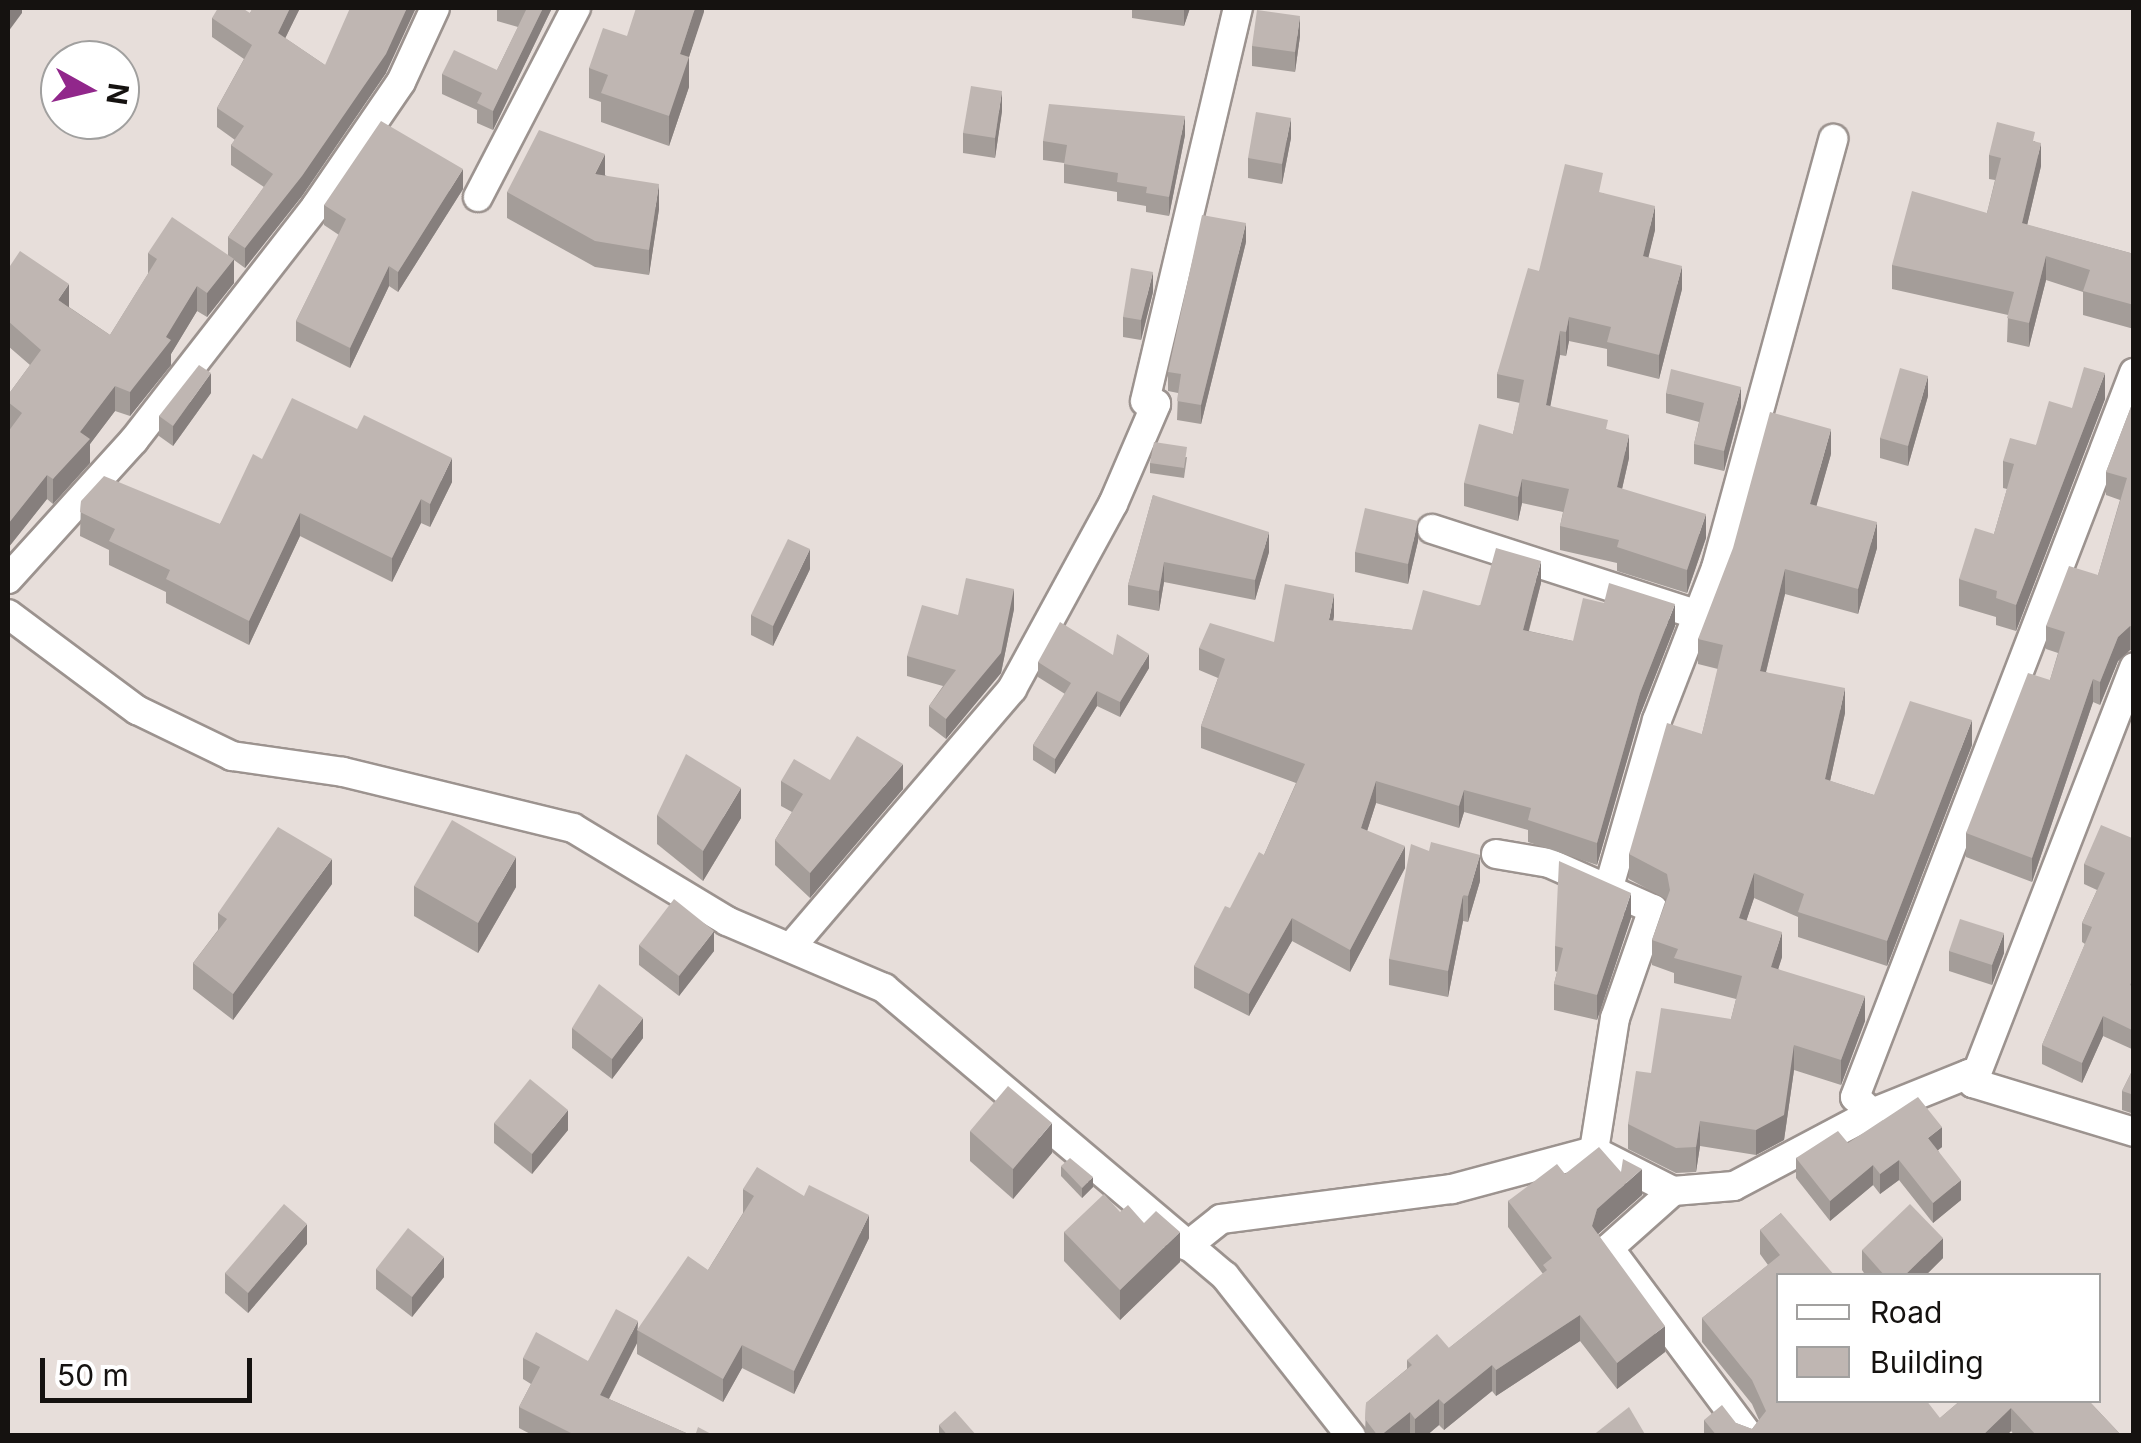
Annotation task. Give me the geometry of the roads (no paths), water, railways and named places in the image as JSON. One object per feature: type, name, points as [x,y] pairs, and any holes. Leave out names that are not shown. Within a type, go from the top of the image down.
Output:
[{"type":"street","points":[[8,579],[134,440],[316,206],[401,82],[434,8]]},
{"type":"street","points":[[478,197],[576,8]]},
{"type":"street","points":[[791,947],[1012,689],[1113,504],[1156,404],[1145,401],[1238,8]]},
{"type":"street","points":[[1608,890],[1657,720],[1698,615],[1833,139]]},
{"type":"street","points":[[1872,1114],[1855,1097],[2134,373]]},
{"type":"street","points":[[1432,529],[1698,615]]},
{"type":"street","points":[[8,614],[137,710],[232,756],[344,772],[572,828],[727,920],[884,988],[1225,1276],[1352,1436]]},
{"type":"street","points":[[1974,1083],[2134,667]]},
{"type":"street","points":[[1496,854],[1549,863],[1653,909],[1615,1018],[1594,1151]]},
{"type":"street","points":[[1187,1246],[1221,1219],[1452,1189],[1594,1151],[1673,1191],[1734,1186],[1872,1114],[1970,1074],[1974,1083],[2134,1132]]},
{"type":"street","points":[[1673,1191],[1609,1248],[1749,1436]]}]
